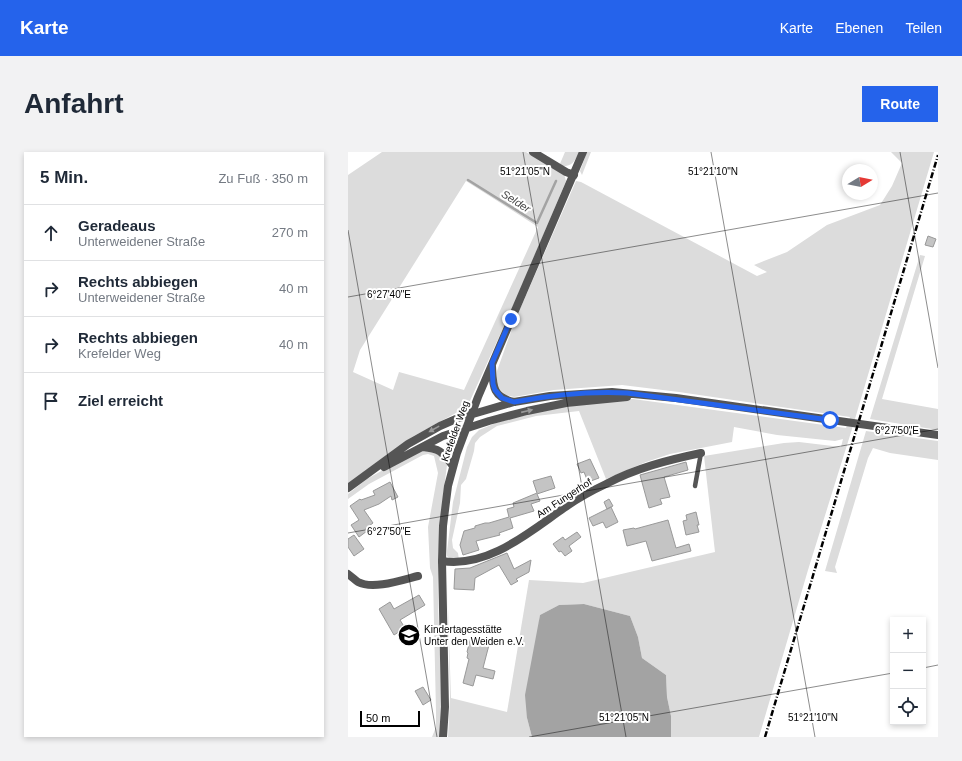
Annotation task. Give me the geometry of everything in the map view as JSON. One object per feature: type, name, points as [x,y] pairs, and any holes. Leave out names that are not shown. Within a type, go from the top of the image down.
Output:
[{"type":"street","points":[[533,152],[566,172],[574,175]]},
{"type":"street","name":"Krefelder Weg","points":[[443,737],[445,707],[442,561],[443,526],[448,486],[466,428],[492,363],[583,152]]},
{"type":"street","points":[[492,363],[493,384],[495,390],[502,398],[514,402]]},
{"type":"street","points":[[350,487],[408,444],[440,426],[514,402],[550,396],[620,392],[642,396],[676,398],[938,435]]},
{"type":"street","points":[[350,487],[443,436],[466,428],[527,411],[566,403],[642,396]]},
{"type":"street","points":[[422,447],[433,448],[442,452],[453,466]]},
{"type":"street","name":"Am Fungerhof","points":[[442,561],[453,563],[464,562],[484,556],[522,538],[564,508],[607,483],[651,465],[700,453]]},
{"type":"street","points":[[348,574],[359,582],[371,585],[384,584],[418,576]]},
{"type":"lane","points":[[695,486],[700,453]]},
{"type":"shaded area","points":[[382,152],[526,152],[564,174],[566,181],[518,295],[469,403],[465,408],[412,437],[348,484],[348,175]],"holes":[[[466,181],[538,227],[464,390],[399,372],[393,390],[353,372],[360,350]]]},
{"type":"shaded area","points":[[565,152],[579,152],[572,164],[567,166],[559,166]]},
{"type":"shaded area","points":[[587,152],[591,152],[582,175],[580,171]]},
{"type":"shaded area","points":[[891,152],[934,152],[759,737],[671,737],[671,716],[667,697],[666,675],[642,658],[638,637],[630,616],[584,604],[559,605],[540,615],[527,718],[532,737],[448,737],[450,696],[447,578],[451,698],[507,712],[529,580],[583,583],[715,552],[704,456],[799,442],[841,447],[843,439],[835,441],[777,435],[734,427],[732,442],[670,454],[646,462],[606,479],[579,411],[536,416],[497,426],[480,437],[475,443],[466,479],[461,485],[460,503],[452,540],[453,548],[458,553],[459,560],[450,559],[447,556],[447,551],[453,502],[467,447],[472,437],[479,430],[496,423],[552,408],[583,403],[633,399],[846,428],[850,417],[622,385],[554,390],[514,397],[506,395],[497,387],[497,371],[514,323],[576,181],[581,182],[757,276],[767,272],[754,265],[787,252],[827,225],[880,205],[892,186],[902,163]]},
{"type":"shaded area","points":[[920,255],[925,256],[882,399],[938,409],[938,430],[870,419]]},
{"type":"shaded area","points":[[866,431],[938,441],[938,460],[890,453],[873,448],[868,458],[835,567],[837,573],[825,571]]},
{"type":"shaded area","points":[[423,449],[436,450],[447,465],[441,515],[438,565],[441,685],[440,737],[432,737],[436,727],[436,712],[433,577],[430,568],[428,527],[438,473],[434,456],[428,454],[423,455],[369,484],[348,499],[348,494],[367,479]]},
{"type":"shaded area","points":[[584,604],[630,616],[638,637],[642,658],[666,675],[667,697],[671,716],[671,737],[532,737],[527,718],[525,695],[540,615],[559,605]]},
{"type":"building","points":[[928,236],[936,239],[933,247],[925,245]]},
{"type":"building","points":[[590,459],[599,478],[588,482],[584,472],[581,473],[577,464]]},
{"type":"building","points":[[686,462],[688,470],[664,477],[670,497],[660,499],[662,504],[649,508],[640,475]]},
{"type":"building","points":[[551,476],[555,488],[537,494],[540,501],[531,504],[534,511],[510,518],[513,528],[499,533],[500,535],[476,541],[479,550],[463,555],[460,545],[464,531],[475,528],[475,526],[509,517],[507,509],[514,507],[513,503],[537,493],[533,481]]},
{"type":"building","points":[[390,482],[398,497],[392,500],[391,496],[379,504],[364,510],[373,523],[365,529],[367,531],[359,537],[351,525],[359,520],[350,506],[360,499],[361,500],[375,495],[373,491]]},
{"type":"building","points":[[609,499],[613,506],[607,509],[604,502]]},
{"type":"building","points":[[611,507],[618,522],[606,528],[603,522],[593,526],[589,518]]},
{"type":"building","points":[[696,512],[699,532],[686,535],[683,521],[687,520],[686,515]]},
{"type":"building","points":[[668,520],[676,548],[689,544],[691,551],[652,561],[646,541],[627,546],[623,530],[635,529]]},
{"type":"building","points":[[577,532],[581,537],[569,546],[572,551],[565,556],[561,551],[559,552],[553,544],[563,537],[565,540]]},
{"type":"building","points":[[354,535],[364,549],[354,556],[348,547],[348,539]]},
{"type":"building","points":[[507,553],[514,569],[531,560],[529,572],[516,579],[518,581],[511,585],[499,565],[475,578],[474,590],[454,589],[455,569],[470,568]]},
{"type":"building","points":[[419,595],[425,605],[400,620],[405,628],[394,635],[379,609],[390,602],[394,609]]},
{"type":"building","points":[[471,636],[490,641],[483,668],[495,671],[493,679],[476,675],[473,686],[463,683],[469,659],[467,658],[467,652]]},
{"type":"building","points":[[423,687],[431,700],[423,705],[415,691]]},
{"type":"waterway","name":"Selder","points":[[468,180],[537,223],[556,181]]},
{"type":"railway","points":[[765,737],[938,155]]},
{"type":"place","name":"Kindertagesstätte Unter den Weiden e.V.","points":[[409,635]]},
{"type":"route","points":[[511,319],[492,363],[493,384],[495,390],[507,401],[514,402],[570,394],[612,392],[676,398],[830,420]]}]
